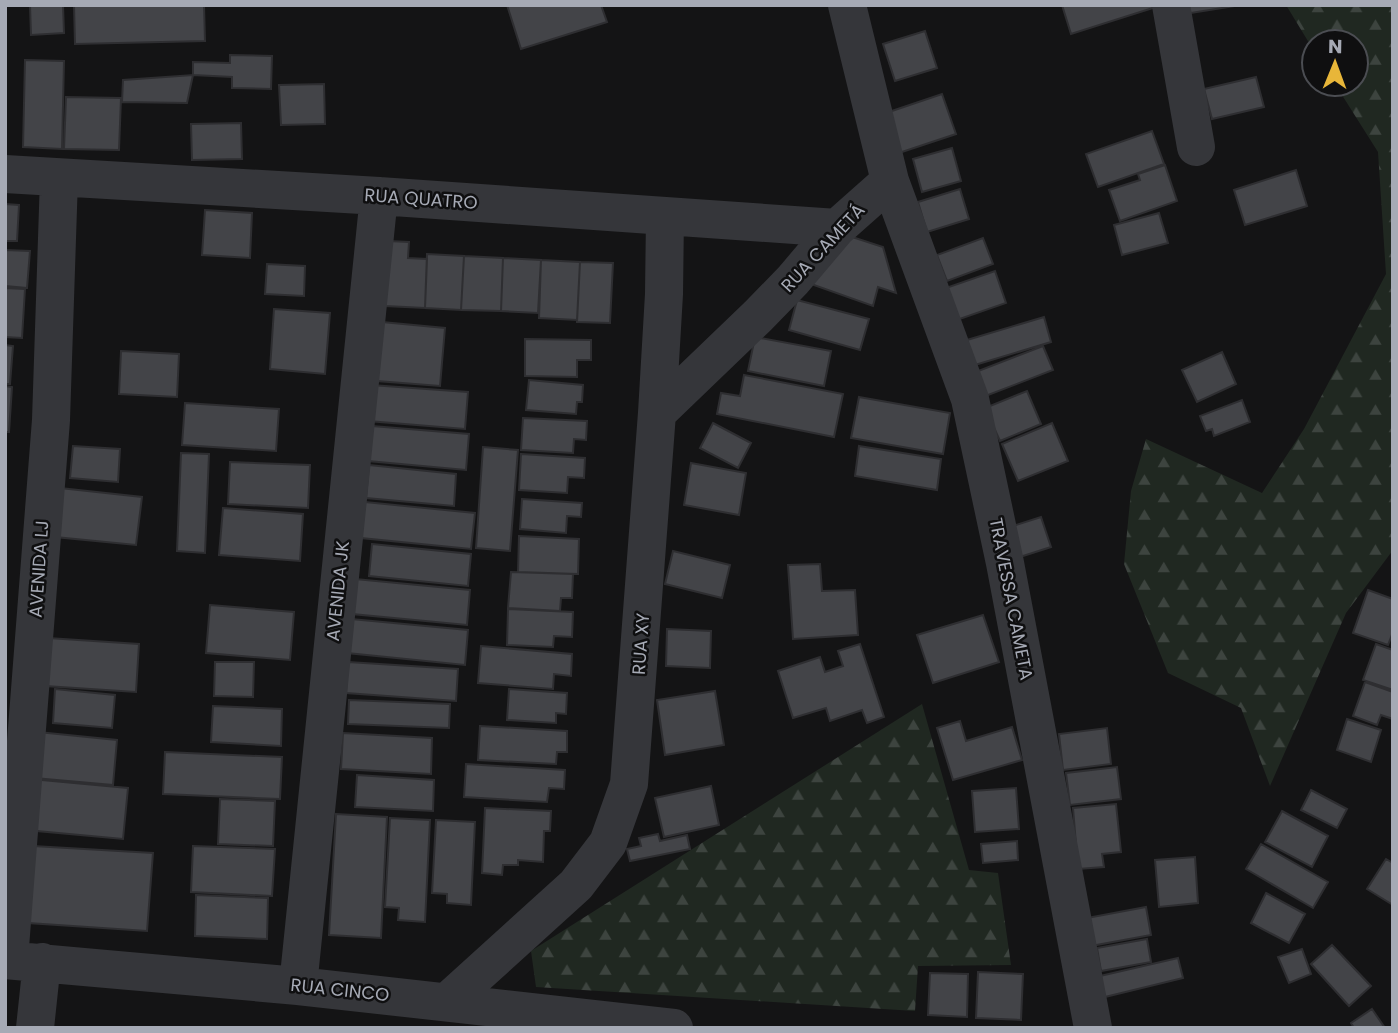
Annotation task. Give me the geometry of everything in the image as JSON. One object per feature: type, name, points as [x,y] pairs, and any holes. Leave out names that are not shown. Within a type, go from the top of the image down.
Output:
[{"type":"street","points":[[847,5],[890,181]]},
{"type":"street","points":[[1171,5],[1196,147]]},
{"type":"street","name":"RUA QUATRO","points":[[5,174],[379,196],[837,228]]},
{"type":"street","name":"AVENIDA LJ","points":[[35,1028],[19,961],[51,420],[58,178]]},
{"type":"street","name":"RUA CAMETÁ","points":[[657,412],[758,316],[837,228],[890,181]]},
{"type":"street","name":"TRAVESSA CAMETA","points":[[890,181],[970,399],[1005,562],[1093,1028]]},
{"type":"street","name":"AVENIDA JK","points":[[298,986],[379,196]]},
{"type":"street","name":"RUA XY","points":[[448,1001],[576,885],[608,844],[629,784],[657,412],[664,294],[664,216]]},
{"type":"street","name":"RUA CINCO","points":[[19,961],[448,1001],[674,1028]]},
{"type":"green space","points":[[1286,5],[1393,5],[1393,550],[1346,613],[1270,786],[1241,708],[1168,673],[1124,564],[1131,491],[1146,439],[1262,493],[1304,429],[1386,274],[1378,152],[1344,98],[1370,98],[1370,28],[1300,28]]},
{"type":"green space","points":[[922,704],[969,870],[998,873],[1011,965],[918,966],[915,1011],[536,987],[531,951]]},
{"type":"building","points":[[30,5],[63,5],[64,33],[31,35]]},
{"type":"building","points":[[74,5],[204,5],[205,41],[75,44]]},
{"type":"building","points":[[507,5],[601,5],[607,22],[521,49]]},
{"type":"building","points":[[1062,5],[1156,5],[1156,7],[1071,34]]},
{"type":"building","points":[[1183,5],[1241,5],[1191,13]]},
{"type":"building","points":[[925,31],[937,68],[895,81],[883,44]]},
{"type":"building","points":[[230,55],[272,56],[271,89],[232,88],[232,77],[193,75],[193,62],[230,63]]},
{"type":"building","points":[[25,60],[64,61],[62,149],[23,147]]},
{"type":"building","points":[[193,75],[187,103],[122,102],[123,80]]},
{"type":"building","points":[[1256,77],[1264,107],[1212,119],[1204,89]]},
{"type":"building","points":[[324,84],[325,124],[281,125],[279,85]]},
{"type":"building","points":[[942,94],[956,134],[899,153],[886,113]]},
{"type":"building","points":[[66,97],[121,98],[119,150],[64,149]]},
{"type":"building","points":[[241,123],[242,159],[192,160],[191,124]]},
{"type":"building","points":[[1152,131],[1164,164],[1098,187],[1086,154]]},
{"type":"building","points":[[952,148],[961,181],[922,192],[913,159]]},
{"type":"building","points":[[1165,165],[1177,201],[1120,221],[1109,190],[1140,180],[1138,174]]},
{"type":"building","points":[[1296,170],[1307,206],[1245,225],[1234,190]]},
{"type":"building","points":[[960,189],[969,219],[927,232],[918,202]]},
{"type":"building","points":[[5,204],[19,205],[17,241],[5,241]]},
{"type":"building","points":[[205,210],[252,213],[250,258],[202,255]]},
{"type":"building","points":[[1159,213],[1168,243],[1122,255],[1114,225]]},
{"type":"building","points":[[843,234],[883,247],[896,293],[878,287],[873,306],[811,284]]},
{"type":"building","points":[[983,238],[993,264],[947,281],[937,255]]},
{"type":"building","points":[[388,241],[409,242],[408,258],[427,259],[425,308],[385,306]]},
{"type":"building","points":[[5,250],[30,251],[27,288],[5,286]]},
{"type":"building","points":[[427,254],[464,256],[461,310],[425,308]]},
{"type":"building","points":[[464,256],[503,258],[501,311],[461,310]]},
{"type":"building","points":[[503,258],[541,260],[538,313],[501,311]]},
{"type":"building","points":[[541,260],[580,262],[577,320],[539,318]]},
{"type":"building","points":[[580,262],[613,263],[610,323],[577,322]]},
{"type":"building","points":[[267,264],[305,266],[304,296],[265,294]]},
{"type":"building","points":[[995,271],[1006,303],[951,322],[940,290]]},
{"type":"building","points":[[5,288],[25,289],[22,338],[5,337]]},
{"type":"building","points":[[797,300],[869,319],[860,350],[789,330]]},
{"type":"building","points":[[274,309],[330,313],[325,374],[270,369]]},
{"type":"building","points":[[1044,317],[1051,342],[975,365],[967,340]]},
{"type":"building","points":[[382,322],[445,328],[440,386],[377,381]]},
{"type":"building","points":[[755,337],[831,351],[824,386],[748,371]]},
{"type":"building","points":[[525,339],[591,340],[591,360],[577,360],[577,377],[525,376]]},
{"type":"building","points":[[5,345],[13,346],[10,384],[5,384]]},
{"type":"building","points":[[1043,346],[1053,370],[983,397],[973,373]]},
{"type":"building","points":[[121,351],[179,354],[177,397],[119,394]]},
{"type":"building","points":[[1222,352],[1236,384],[1197,402],[1182,370]]},
{"type":"building","points":[[744,375],[843,394],[834,437],[717,414],[721,393],[740,396]]},
{"type":"building","points":[[529,380],[583,385],[582,402],[577,402],[576,414],[526,410]]},
{"type":"building","points":[[371,385],[468,392],[465,429],[368,421]]},
{"type":"building","points":[[5,386],[12,387],[9,432],[5,432]]},
{"type":"building","points":[[1027,391],[1041,424],[1000,441],[985,408]]},
{"type":"building","points":[[859,397],[950,413],[943,454],[851,438]]},
{"type":"building","points":[[1242,400],[1250,422],[1214,436],[1212,429],[1206,431],[1200,416]]},
{"type":"building","points":[[185,403],[279,409],[276,451],[182,445]]},
{"type":"building","points":[[523,418],[587,421],[586,440],[574,439],[573,453],[521,450]]},
{"type":"building","points":[[713,423],[751,443],[738,468],[700,448]]},
{"type":"building","points":[[1052,423],[1068,461],[1018,481],[1002,444]]},
{"type":"building","points":[[372,426],[469,434],[466,470],[368,461]]},
{"type":"building","points":[[73,446],[120,449],[118,482],[70,478]]},
{"type":"building","points":[[859,446],[941,459],[937,490],[855,476]]},
{"type":"building","points":[[483,447],[518,450],[510,551],[476,548]]},
{"type":"building","points":[[181,453],[209,454],[205,553],[177,551]]},
{"type":"building","points":[[521,454],[585,458],[584,478],[568,477],[567,493],[519,490]]},
{"type":"building","points":[[230,462],[310,465],[308,508],[228,504]]},
{"type":"building","points":[[691,463],[746,473],[739,515],[684,505]]},
{"type":"building","points":[[369,465],[456,474],[454,506],[366,498]]},
{"type":"building","points":[[60,488],[142,497],[136,545],[55,537]]},
{"type":"building","points":[[522,499],[582,503],[581,517],[567,516],[566,533],[520,529]]},
{"type":"building","points":[[365,502],[475,513],[471,549],[361,538]]},
{"type":"building","points":[[223,508],[303,514],[300,561],[219,555]]},
{"type":"building","points":[[1041,517],[1051,547],[1020,557],[1010,527]]},
{"type":"building","points":[[519,536],[579,539],[578,574],[518,572]]},
{"type":"building","points":[[372,544],[471,554],[468,586],[369,576]]},
{"type":"building","points":[[673,551],[730,565],[722,598],[665,584]]},
{"type":"building","points":[[820,564],[822,591],[855,590],[858,635],[793,639],[788,565]]},
{"type":"building","points":[[511,572],[573,574],[572,598],[561,598],[560,611],[508,608]]},
{"type":"building","points":[[355,579],[470,590],[467,625],[352,614]]},
{"type":"building","points":[[1368,590],[1393,599],[1393,632],[1388,645],[1353,633]]},
{"type":"building","points":[[210,605],[294,612],[290,660],[206,653]]},
{"type":"building","points":[[508,609],[573,612],[572,637],[554,636],[553,647],[507,645]]},
{"type":"building","points":[[983,615],[999,662],[933,683],[917,635]]},
{"type":"building","points":[[351,619],[468,630],[465,665],[347,653]]},
{"type":"building","points":[[667,629],[711,631],[710,668],[666,666]]},
{"type":"building","points":[[48,638],[139,644],[136,692],[45,686]]},
{"type":"building","points":[[860,644],[884,717],[867,723],[862,710],[830,721],[826,708],[793,718],[778,671],[820,657],[825,672],[843,666],[838,651]]},
{"type":"building","points":[[1376,644],[1393,650],[1393,690],[1363,680]]},
{"type":"building","points":[[481,646],[572,654],[571,676],[554,674],[553,689],[478,683]]},
{"type":"building","points":[[215,662],[254,662],[253,697],[214,696]]},
{"type":"building","points":[[348,662],[458,669],[456,701],[346,693]]},
{"type":"building","points":[[1365,682],[1393,692],[1393,719],[1381,715],[1377,725],[1353,716]]},
{"type":"building","points":[[55,689],[115,695],[112,728],[53,723]]},
{"type":"building","points":[[509,689],[567,693],[566,714],[556,713],[556,723],[507,720]]},
{"type":"building","points":[[715,691],[724,745],[665,755],[657,700]]},
{"type":"building","points":[[349,700],[450,704],[449,728],[348,724]]},
{"type":"building","points":[[213,706],[282,709],[281,746],[211,742]]},
{"type":"building","points":[[1347,719],[1381,730],[1371,762],[1337,750]]},
{"type":"building","points":[[960,721],[966,741],[1012,727],[1022,760],[953,780],[937,728]]},
{"type":"building","points":[[480,726],[567,731],[567,752],[557,752],[556,764],[478,760]]},
{"type":"building","points":[[1107,728],[1111,764],[1063,770],[1059,734]]},
{"type":"building","points":[[38,732],[117,740],[113,785],[34,778]]},
{"type":"building","points":[[343,733],[432,738],[431,774],[341,769]]},
{"type":"building","points":[[165,752],[282,757],[280,799],[163,794]]},
{"type":"building","points":[[466,764],[565,770],[564,789],[549,788],[547,802],[464,797]]},
{"type":"building","points":[[1117,767],[1121,799],[1070,805],[1066,773]]},
{"type":"building","points":[[357,775],[434,780],[433,811],[355,807]]},
{"type":"building","points":[[31,779],[128,788],[123,839],[26,830]]},
{"type":"building","points":[[711,786],[719,825],[664,837],[655,798]]},
{"type":"building","points":[[1016,788],[1019,829],[975,832],[972,791]]},
{"type":"building","points":[[1311,790],[1347,809],[1337,828],[1301,810]]},
{"type":"building","points":[[220,799],[275,801],[273,846],[218,844]]},
{"type":"building","points":[[1116,804],[1121,852],[1102,854],[1104,867],[1078,869],[1073,808]]},
{"type":"building","points":[[485,808],[551,811],[550,831],[544,831],[543,862],[518,860],[518,865],[503,865],[502,875],[482,873]]},
{"type":"building","points":[[1282,811],[1328,836],[1312,867],[1265,842]]},
{"type":"building","points":[[336,814],[387,817],[381,938],[329,935]]},
{"type":"building","points":[[390,818],[430,820],[425,922],[398,920],[399,908],[385,907]]},
{"type":"building","points":[[436,820],[475,822],[471,905],[447,903],[447,894],[432,893]]},
{"type":"building","points":[[658,834],[660,841],[687,835],[690,849],[630,861],[627,849],[641,846],[639,838]]},
{"type":"building","points":[[1017,841],[1018,860],[983,863],[981,844]]},
{"type":"building","points":[[1261,844],[1328,882],[1313,908],[1246,869]]},
{"type":"building","points":[[33,846],[153,853],[147,931],[28,923]]},
{"type":"building","points":[[193,846],[275,849],[272,896],[191,892]]},
{"type":"building","points":[[1195,857],[1198,903],[1159,907],[1155,860]]},
{"type":"building","points":[[1386,859],[1393,863],[1393,905],[1367,889]]},
{"type":"building","points":[[1266,893],[1305,914],[1289,943],[1251,923]]},
{"type":"building","points":[[196,895],[268,898],[267,939],[195,936]]},
{"type":"building","points":[[1146,907],[1151,935],[1091,946],[1087,918]]},
{"type":"building","points":[[1147,939],[1151,962],[1101,971],[1097,948]]},
{"type":"building","points":[[1332,945],[1371,986],[1349,1006],[1311,964]]},
{"type":"building","points":[[1302,949],[1311,974],[1289,983],[1278,957]]},
{"type":"building","points":[[1178,958],[1183,978],[1105,997],[1100,976]]},
{"type":"building","points":[[978,972],[1023,974],[1021,1020],[976,1018]]},
{"type":"building","points":[[930,973],[968,974],[967,1017],[928,1015]]},
{"type":"building","points":[[1372,1009],[1385,1028],[1354,1028],[1351,1023]]}]
